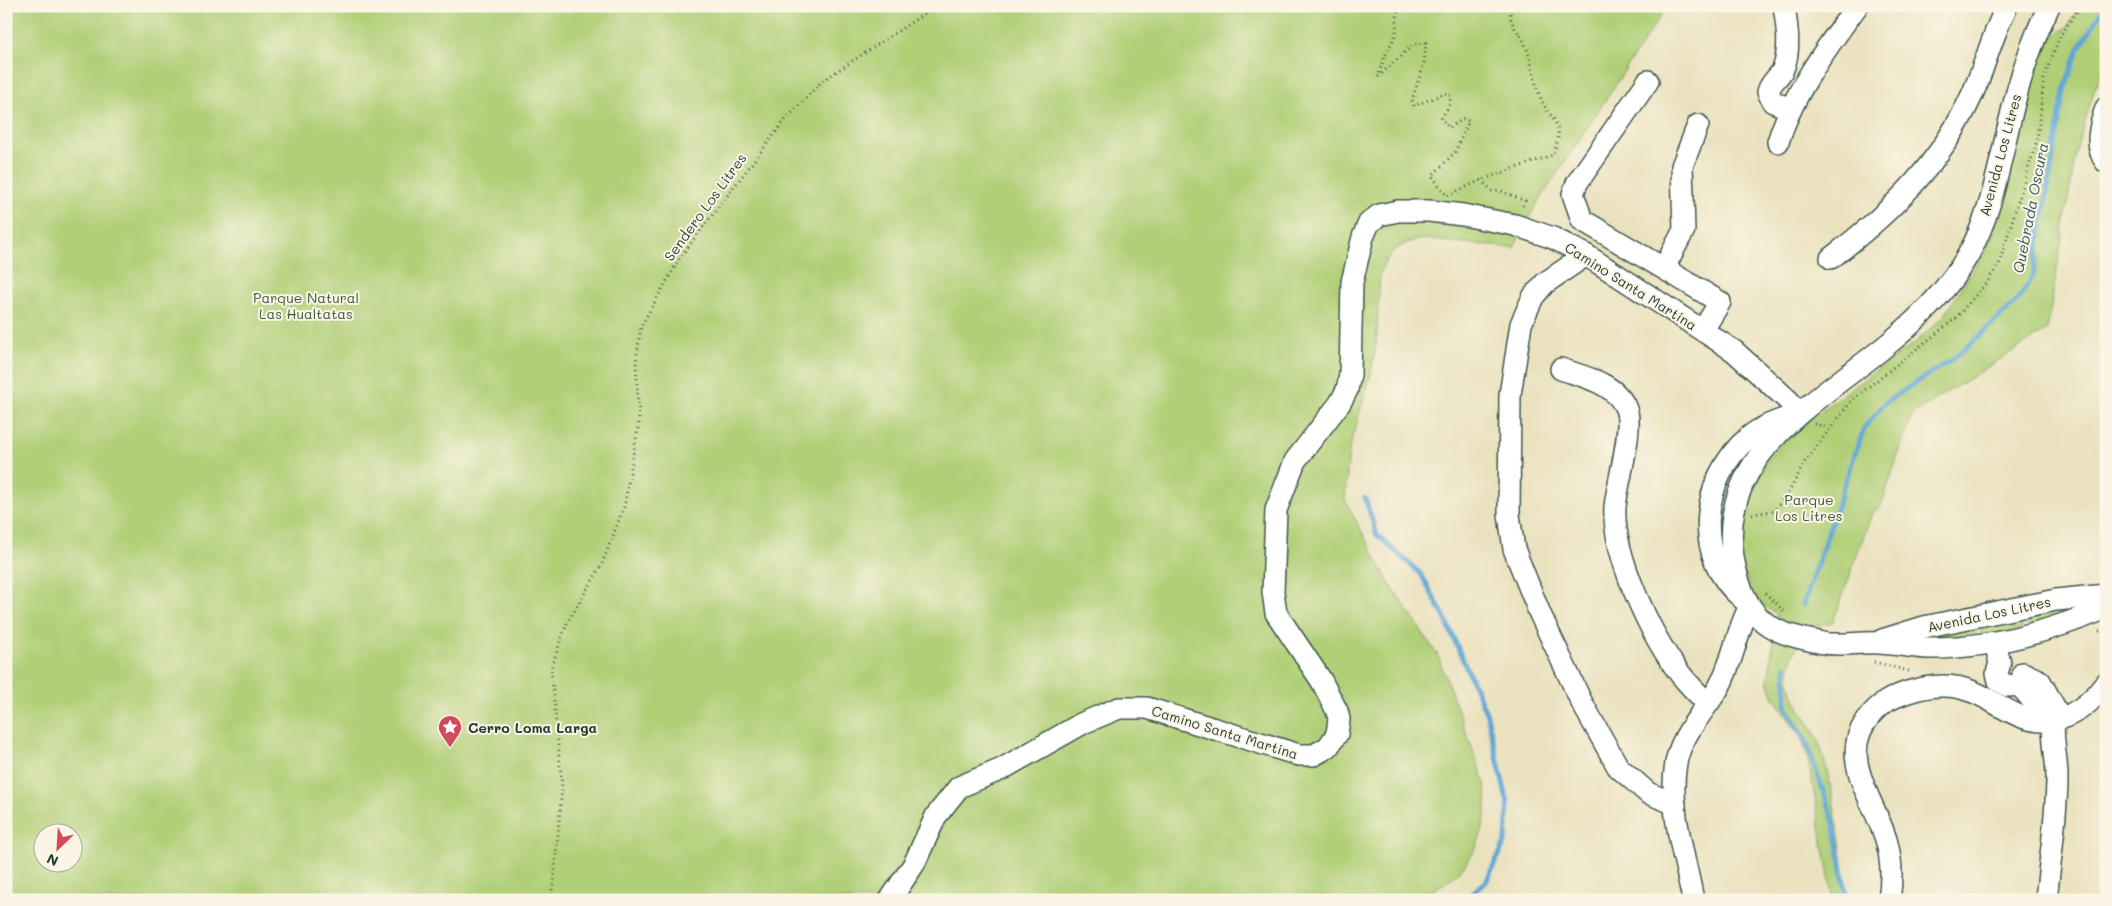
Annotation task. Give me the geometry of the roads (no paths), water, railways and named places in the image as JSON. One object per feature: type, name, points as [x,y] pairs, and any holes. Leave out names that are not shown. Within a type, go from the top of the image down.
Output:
[{"type":"street","points":[[1784,6],[1787,30],[1786,58],[1782,71],[1769,86],[1768,92],[1773,102],[1791,110]]},
{"type":"street","points":[[1778,142],[1791,110],[1836,36],[1857,6]]},
{"type":"street","points":[[1831,258],[1887,213],[1918,181],[1940,152],[1971,96],[2007,6]]},
{"type":"street","name":"Avenida Los Litres","points":[[2049,6],[2020,78],[1986,214],[1970,252],[1949,285],[1917,319],[1887,345],[1797,414],[1776,434],[1758,458],[1738,499],[1732,540],[1735,570],[1751,599],[1772,627],[1795,637],[1828,644],[1925,637],[2003,641],[2085,626],[2106,608]]},
{"type":"street","name":"Avenida Los Litres","points":[[2038,30],[2061,6]]},
{"type":"street","points":[[1648,82],[1577,183],[1573,194],[1582,220],[1720,302],[1703,330]]},
{"type":"street","points":[[2106,108],[2099,143],[2100,151],[2106,162]]},
{"type":"street","points":[[1664,268],[1684,230],[1682,166],[1698,125]]},
{"type":"street","name":"Camino Santa Martina","points":[[890,900],[914,864],[936,816],[959,787],[1002,769],[1083,723],[1118,708],[1147,708],[1298,756],[1314,755],[1328,747],[1333,741],[1339,727],[1338,711],[1276,613],[1274,592],[1276,510],[1295,461],[1340,403],[1347,390],[1350,375],[1352,282],[1363,237],[1369,223],[1379,215],[1398,211],[1463,215],[1514,225],[1553,238],[1586,255],[1734,351],[1789,401],[1797,414]]},
{"type":"street","points":[[1586,255],[1545,283],[1533,297],[1521,324],[1510,395],[1509,515],[1514,549],[1552,640],[1581,700],[1618,767],[1648,793],[1675,804]]},
{"type":"street","points":[[1560,369],[1599,382],[1615,393],[1627,410],[1628,428],[1615,508],[1616,529],[1624,565],[1659,642],[1681,675],[1707,703]]},
{"type":"street","name":"Avenida Los Litres","points":[[1925,637],[2072,598],[2106,595]]},
{"type":"street","points":[[2072,598],[2078,607],[2085,626]]},
{"type":"street","points":[[1693,900],[1675,804],[1676,762],[1691,727],[1719,686],[1751,599]]},
{"type":"street","points":[[2003,641],[1997,673],[2000,681],[2008,686],[2021,679],[2042,713],[2052,722],[2058,764],[2057,800],[2046,900]]},
{"type":"street","points":[[1889,900],[1891,873],[1887,843],[1856,763],[1858,739],[1869,716],[1878,707],[1900,695],[1926,686],[1948,686],[1971,691],[2026,719],[2052,722],[2078,711],[2094,699],[2106,683]]},
{"type":"waterway","name":"Quebrada Oscura","points":[[1803,605],[1864,428],[1886,402],[1957,356],[2015,303],[2033,277],[2064,91],[2078,50],[2100,14],[2106,10]]},
{"type":"waterway","points":[[1365,498],[1377,535],[1421,574],[1443,614],[1487,715],[1508,804],[1506,840],[1486,882],[1463,900]]},
{"type":"waterway","name":"Quebrada Oscura","points":[[1786,666],[1786,707],[1805,739],[1834,822],[1847,900]]},
{"type":"place","name":"Cerro Loma Larga","points":[[450,748]]},
{"type":"park label","name":"Parque Natural Las Hualtatas","points":[[306,306]]},
{"type":"park label","name":"Parque Los Litres","points":[[1809,508]]}]
